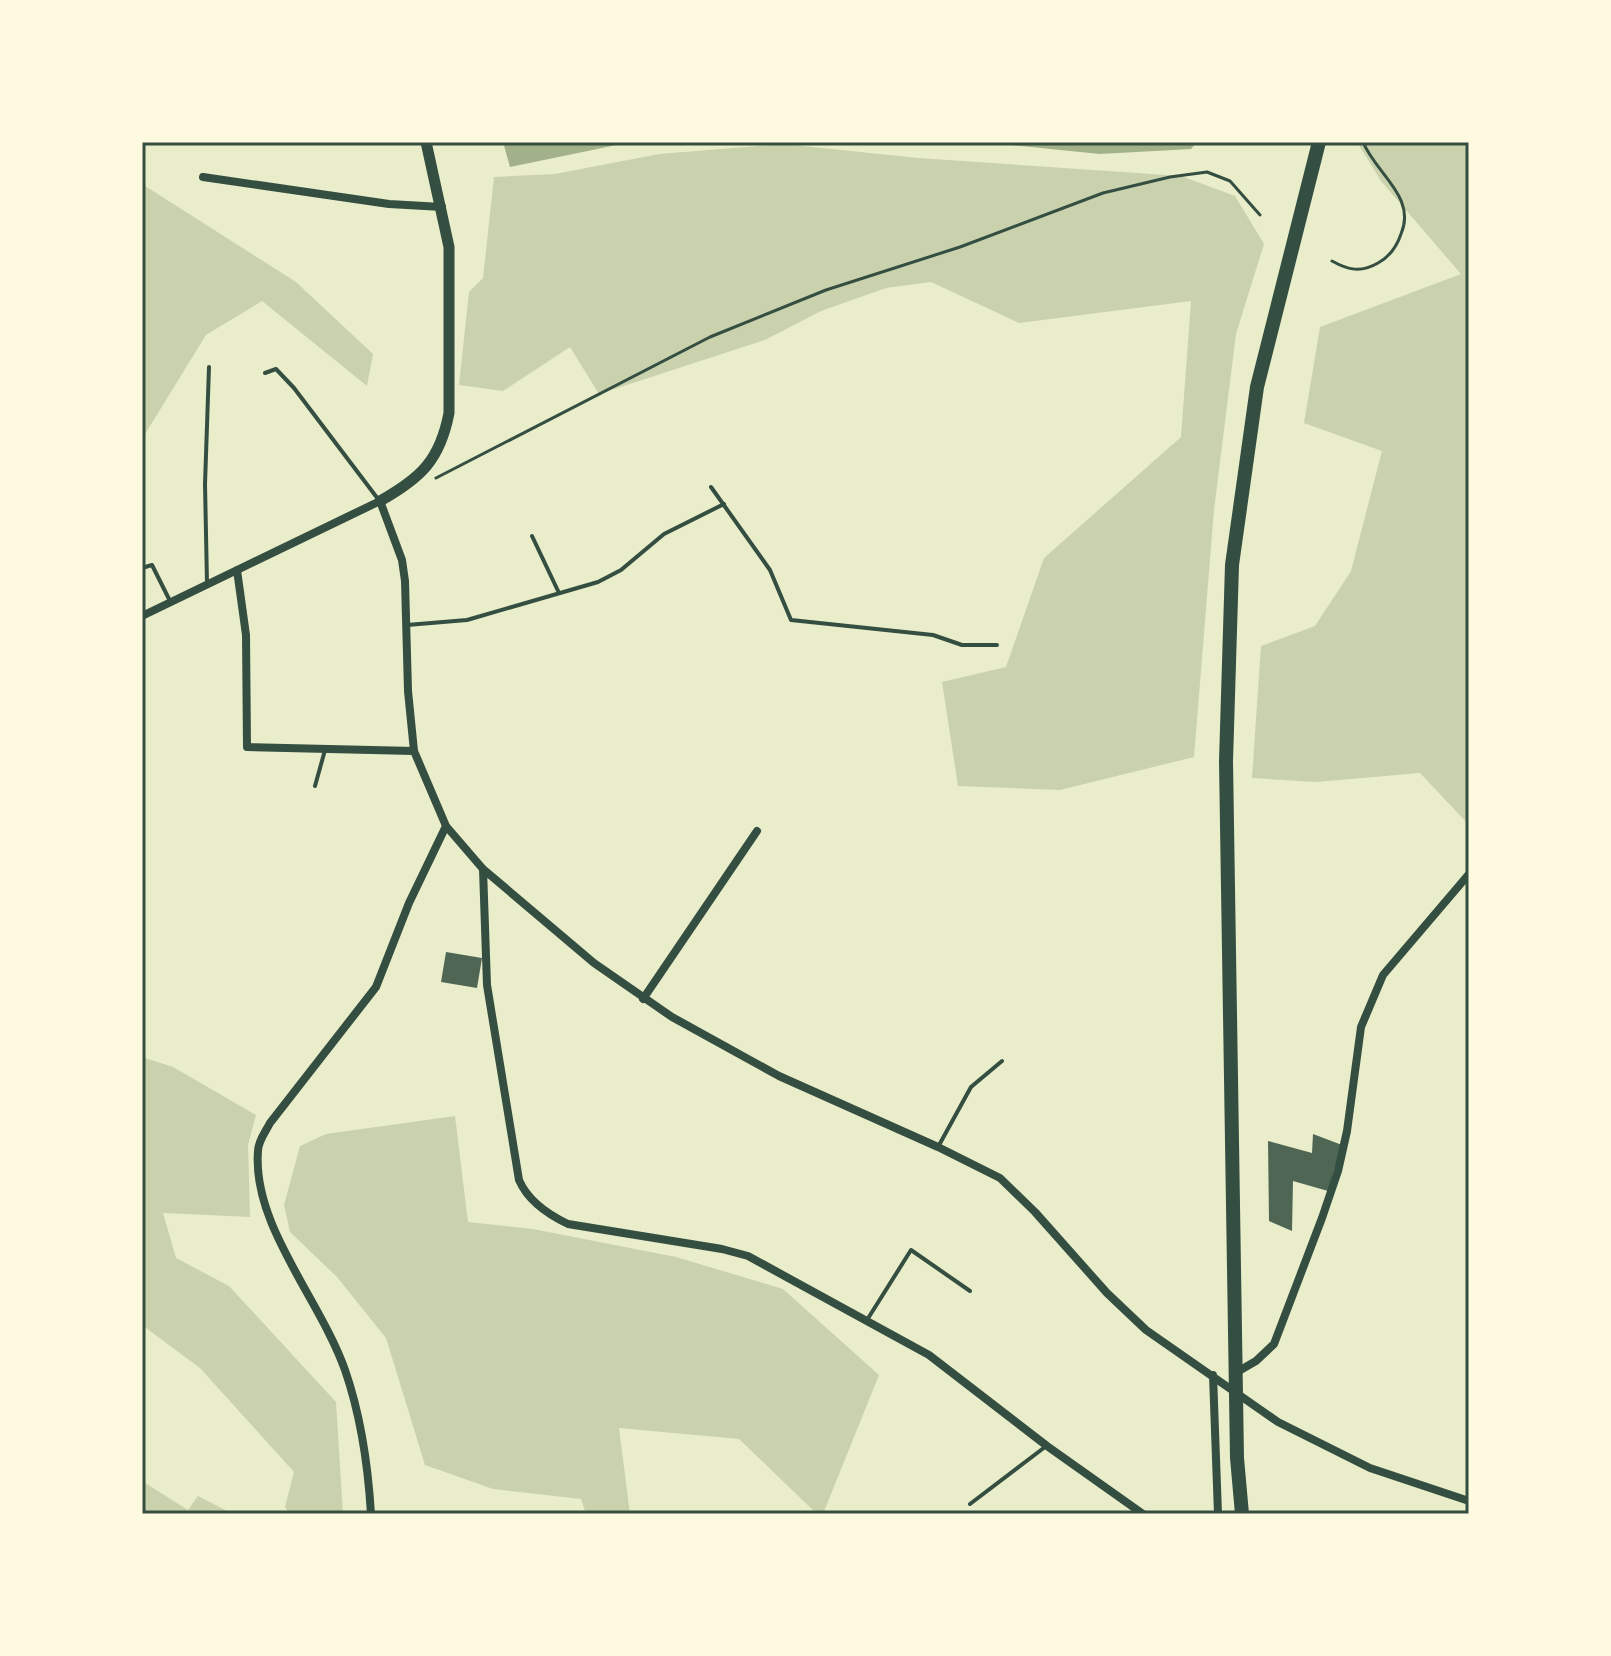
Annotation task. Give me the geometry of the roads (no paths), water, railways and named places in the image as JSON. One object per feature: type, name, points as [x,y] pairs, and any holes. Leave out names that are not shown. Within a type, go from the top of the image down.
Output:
[{"type":"main road","points":[[1242,1514],[1237,1458],[1226,761],[1232,565],[1257,387],[1319,142]]},
{"type":"street","points":[[142,616],[380,501],[404,487],[432,462],[444,439],[449,413],[449,247],[426,142]]},
{"type":"street","points":[[203,177],[389,204],[442,207]]},
{"type":"street","points":[[380,501],[402,560],[409,714],[414,751],[446,826],[483,869],[594,963],[643,999],[779,1076],[1000,1178],[1146,1330],[1278,1422],[1370,1468],[1469,1501]]},
{"type":"street","points":[[237,570],[246,635],[247,747],[414,751]]},
{"type":"street","points":[[371,1514],[367,1461],[345,1372],[326,1324],[268,1218],[260,1191],[257,1147],[270,1123],[376,987],[409,903],[446,826]]},
{"type":"street","points":[[643,999],[757,831]]},
{"type":"street","points":[[483,869],[487,985],[519,1180],[525,1195],[568,1224],[748,1256],[929,1355],[1047,1446],[1143,1514]]},
{"type":"street","points":[[1237,1372],[1256,1361],[1274,1344],[1322,1218],[1347,1131],[1361,1027],[1383,975],[1469,874]]},
{"type":"street","points":[[1213,1375],[1218,1514]]},
{"type":"lane","points":[[207,585],[205,484],[209,367]]},
{"type":"lane","points":[[265,373],[276,369],[294,388],[380,501]]},
{"type":"lane","points":[[711,487],[770,570],[791,620],[933,635],[962,645],[997,645]]},
{"type":"lane","points":[[406,625],[467,620],[598,582],[621,570],[664,534],[724,504]]},
{"type":"lane","points":[[532,536],[559,593]]},
{"type":"lane","points":[[142,568],[152,565],[171,603]]},
{"type":"lane","points":[[315,786],[326,749]]},
{"type":"lane","points":[[938,1147],[971,1087],[1002,1061]]},
{"type":"lane","points":[[865,1322],[911,1250],[970,1291]]},
{"type":"lane","points":[[970,1504],[1047,1446]]}]
